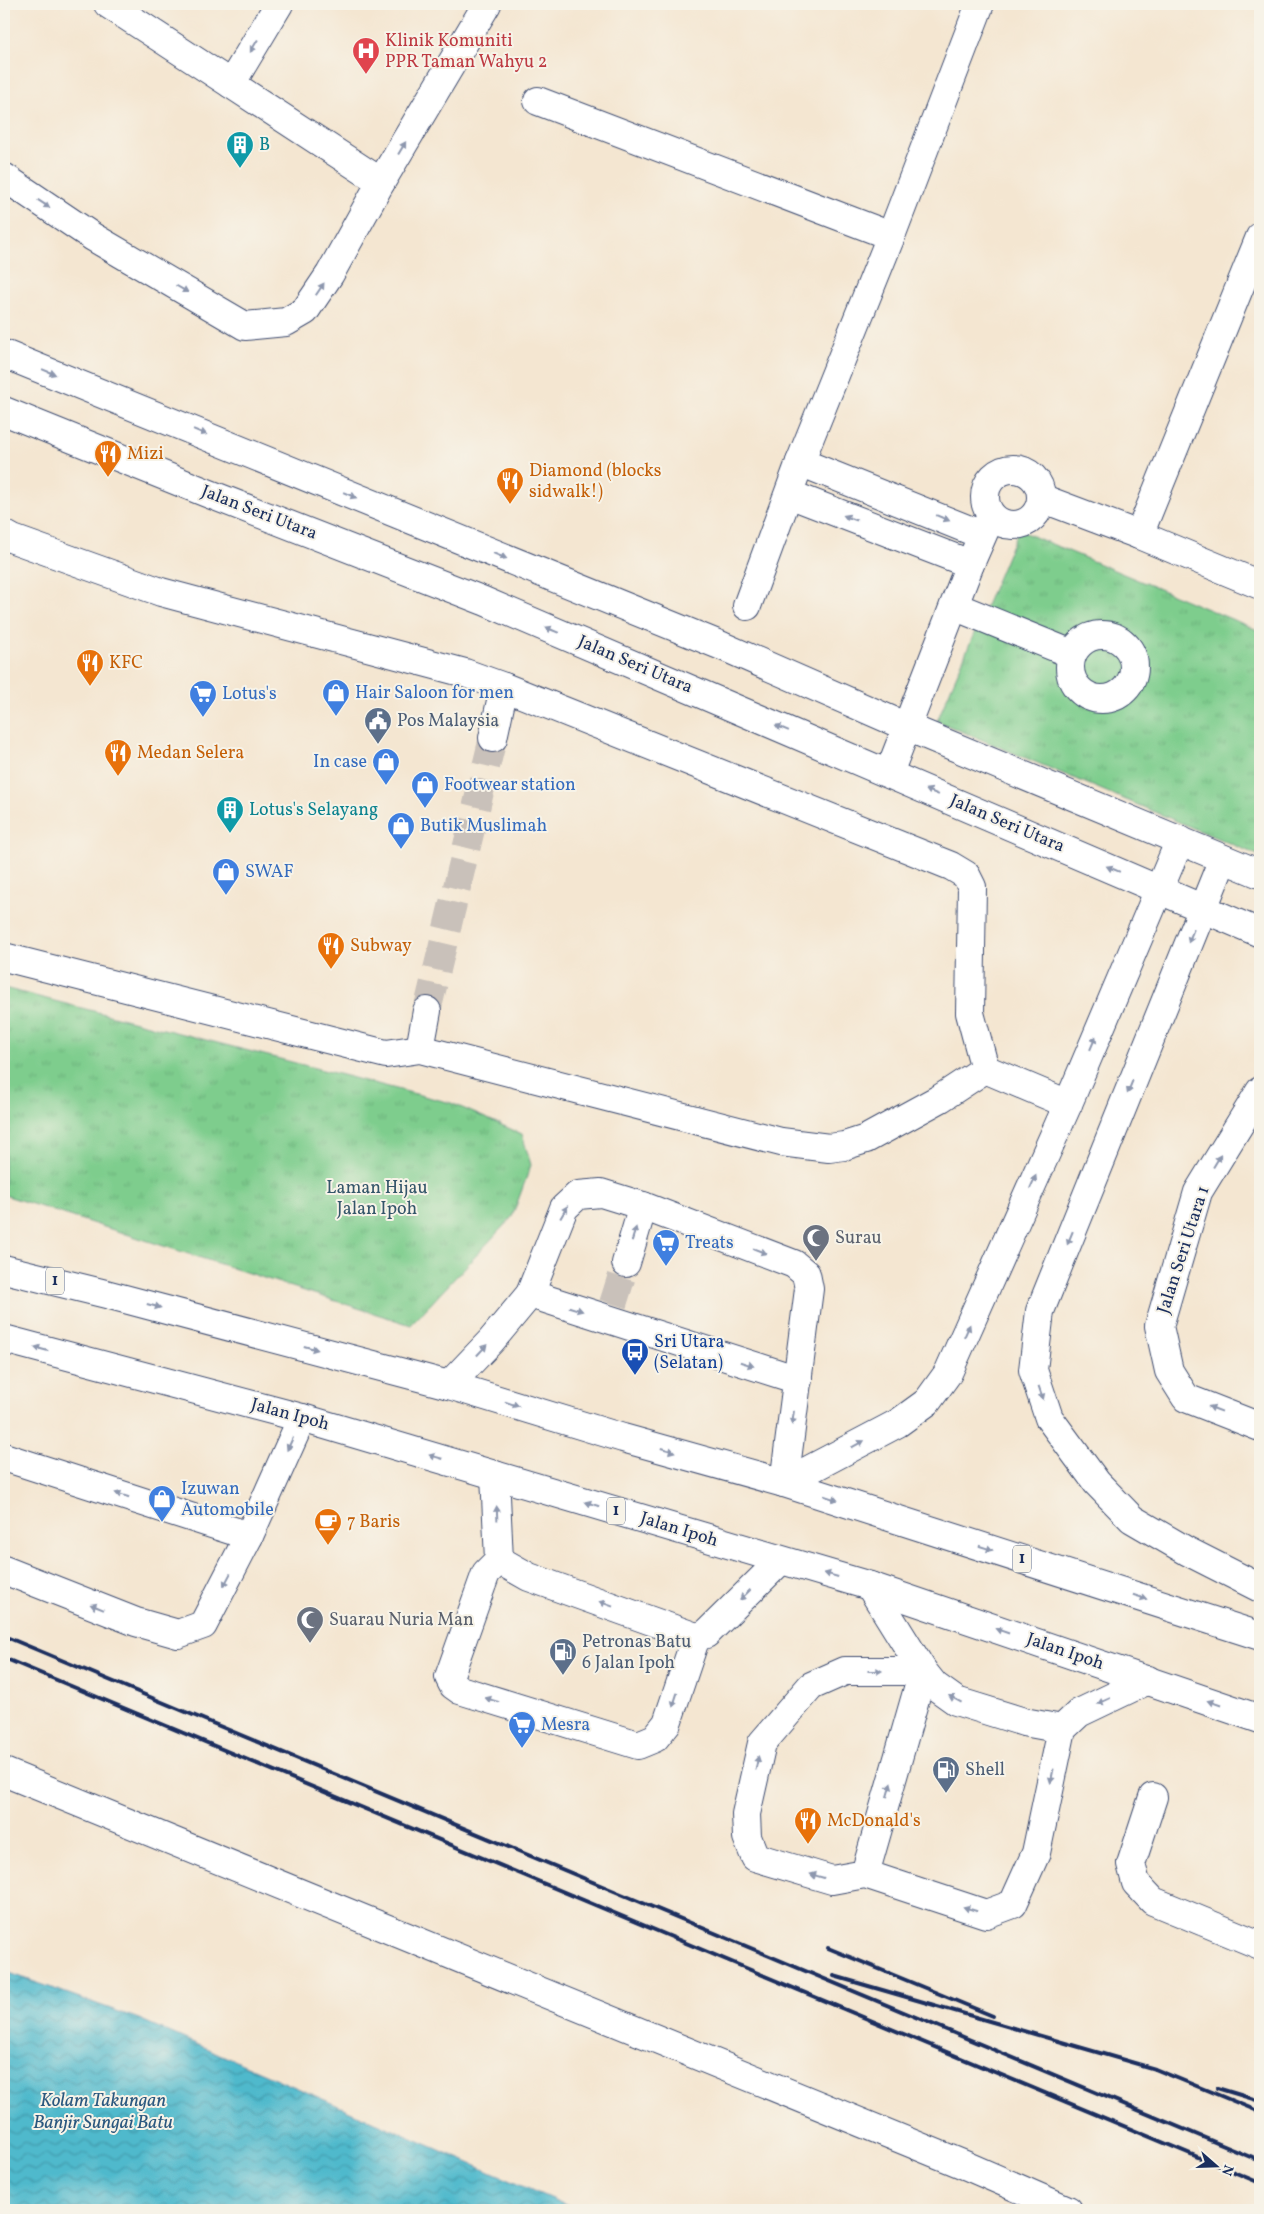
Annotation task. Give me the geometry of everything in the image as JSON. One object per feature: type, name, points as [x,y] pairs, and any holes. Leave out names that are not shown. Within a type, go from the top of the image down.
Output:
[{"type":"main road","points":[[108,4],[382,182]]},
{"type":"main road","points":[[231,84],[279,4]]},
{"type":"main road","points":[[4,177],[93,237],[245,326],[286,322],[305,311],[330,274],[487,4]]},
{"type":"main road","points":[[747,606],[800,462],[891,236],[980,4]]},
{"type":"main road","points":[[538,101],[891,236]]},
{"type":"main road","points":[[1139,535],[1260,237]]},
{"type":"main road","points":[[4,354],[722,646],[906,727],[1260,874]]},
{"type":"main road","name":"Jalan Seri Utara","points":[[4,411],[207,493],[484,601],[1260,933]]},
{"type":"main road","points":[[800,462],[986,525],[1002,524],[1016,526],[1028,521],[1038,511],[1041,498],[1038,484],[1029,474],[1017,469],[1003,470],[991,478],[985,490],[986,525],[889,773]]},
{"type":"main road","points":[[789,494],[970,564]]},
{"type":"main road","points":[[1041,498],[1139,535],[1260,585]]},
{"type":"main road","points":[[4,534],[13,539],[161,592],[465,673],[951,866],[966,875],[972,887],[970,1013],[985,1069]]},
{"type":"main road","points":[[954,606],[1072,654]]},
{"type":"main road","points":[[493,738],[504,687]]},
{"type":"main road","points":[[784,1483],[898,1423],[927,1402],[948,1373],[1068,1104],[1158,888],[1180,840]]},
{"type":"main road","points":[[1223,859],[1040,1311],[1033,1370],[1049,1418],[1096,1483],[1132,1519],[1187,1551],[1260,1588]]},
{"type":"main road","points":[[4,957],[386,1054],[420,1049],[781,1142],[828,1148],[844,1146],[866,1139],[941,1098],[985,1069]]},
{"type":"main road","points":[[420,1049],[427,1011]]},
{"type":"main road","points":[[985,1069],[1068,1104]]},
{"type":"main road","name":"Jalan Seri Utara 1","points":[[1260,1091],[1198,1192],[1159,1326],[1169,1372],[1186,1398],[1260,1427]]},
{"type":"main road","points":[[449,1385],[491,1341],[530,1294],[564,1208],[578,1195],[601,1193],[643,1206],[794,1264],[806,1274],[809,1289],[784,1483]]},
{"type":"main road","points":[[626,1263],[643,1206]]},
{"type":"main road","name":"1","points":[[4,1269],[116,1296],[449,1385],[624,1438],[784,1483],[1260,1636]]},
{"type":"main road","points":[[530,1294],[611,1312],[798,1380]]},
{"type":"main road","name":"Jalan Ipoh","points":[[4,1339],[302,1418],[780,1561],[870,1586],[1260,1719]]},
{"type":"main road","points":[[4,1570],[136,1622],[178,1634],[203,1625],[249,1536],[302,1418]]},
{"type":"main road","points":[[4,1457],[249,1536]]},
{"type":"main road","points":[[495,1475],[499,1560],[486,1573],[449,1677],[453,1685],[460,1690],[638,1745],[655,1738],[667,1723],[696,1637]]},
{"type":"main road","points":[[499,1560],[529,1577],[696,1637],[706,1634],[780,1561]]},
{"type":"main road","points":[[870,1586],[935,1686],[956,1701],[1024,1722],[1062,1729]]},
{"type":"main road","points":[[865,1874],[924,1671]]},
{"type":"main road","points":[[924,1671],[845,1672],[811,1686],[762,1743],[746,1814],[747,1837],[755,1858],[832,1880],[865,1874],[986,1914],[1013,1904],[1036,1853],[1062,1729],[1079,1713],[1148,1680]]},
{"type":"main road","points":[[4,1772],[940,2155],[1068,2210]]},
{"type":"main road","points":[[1153,1797],[1131,1864],[1136,1883],[1153,1901],[1260,1945]]},
{"type":"green space","points":[[1018,530],[1260,631],[1260,856],[937,721]]},
{"type":"green space","name":"Laman Hijau Jalan Ipoh","points":[[4,988],[451,1103],[522,1134],[531,1165],[512,1217],[411,1325],[4,1195]]},
{"type":"water","name":"Kolam Takungan Banjir Sungai Batu","points":[[4,1971],[139,2019],[577,2210],[4,2210]]},
{"type":"tunnel","points":[[427,1011],[493,738]]},
{"type":"tunnel","points":[[613,1304],[626,1263]]},
{"type":"railway","points":[[4,1636],[1260,2161]]},
{"type":"railway","points":[[4,1658],[1260,2183]]},
{"type":"railway","points":[[828,1948],[993,2016]]},
{"type":"railway","points":[[834,1976],[1155,2069],[1260,2112]]},
{"type":"railway","points":[[1217,2088],[1260,2101]]},
{"type":"place","name":"Klinik Komuniti PPR Taman Wahyu 2","points":[[366,75]]},
{"type":"place","name":"B","points":[[240,169]]},
{"type":"place","name":"Mizi","points":[[108,478]]},
{"type":"place","name":"Diamond (blocks sidwalk!)","points":[[510,505]]},
{"type":"place","name":"KFC","points":[[90,687]]},
{"type":"place","name":"Hair Saloon for men","points":[[336,717]]},
{"type":"place","name":"Lotus's","points":[[203,718]]},
{"type":"place","name":"Pos Malaysia","points":[[378,745]]},
{"type":"place","name":"Medan Selera","points":[[118,777]]},
{"type":"place","name":"In case","points":[[386,786]]},
{"type":"place","name":"Footwear station","points":[[425,809]]},
{"type":"place","name":"Lotus's Selayang","points":[[230,834]]},
{"type":"place","name":"Butik Muslimah","points":[[401,850]]},
{"type":"place","name":"SWAF","points":[[226,896]]},
{"type":"place","name":"Subway","points":[[331,970]]},
{"type":"place","name":"Surau","points":[[816,1262]]},
{"type":"place","name":"Treats","points":[[666,1267]]},
{"type":"place","name":"Sri Utara (Selatan)","points":[[635,1376]]},
{"type":"place","name":"Izuwan Automobile","points":[[162,1523]]},
{"type":"place","name":"7 Baris","points":[[328,1546]]},
{"type":"place","name":"Suarau Nuria Man","points":[[310,1644]]},
{"type":"place","name":"Petronas Batu 6 Jalan Ipoh","points":[[563,1676]]},
{"type":"place","name":"Mesra","points":[[522,1749]]},
{"type":"place","name":"Shell","points":[[946,1794]]},
{"type":"place","name":"McDonald's","points":[[808,1845]]}]
